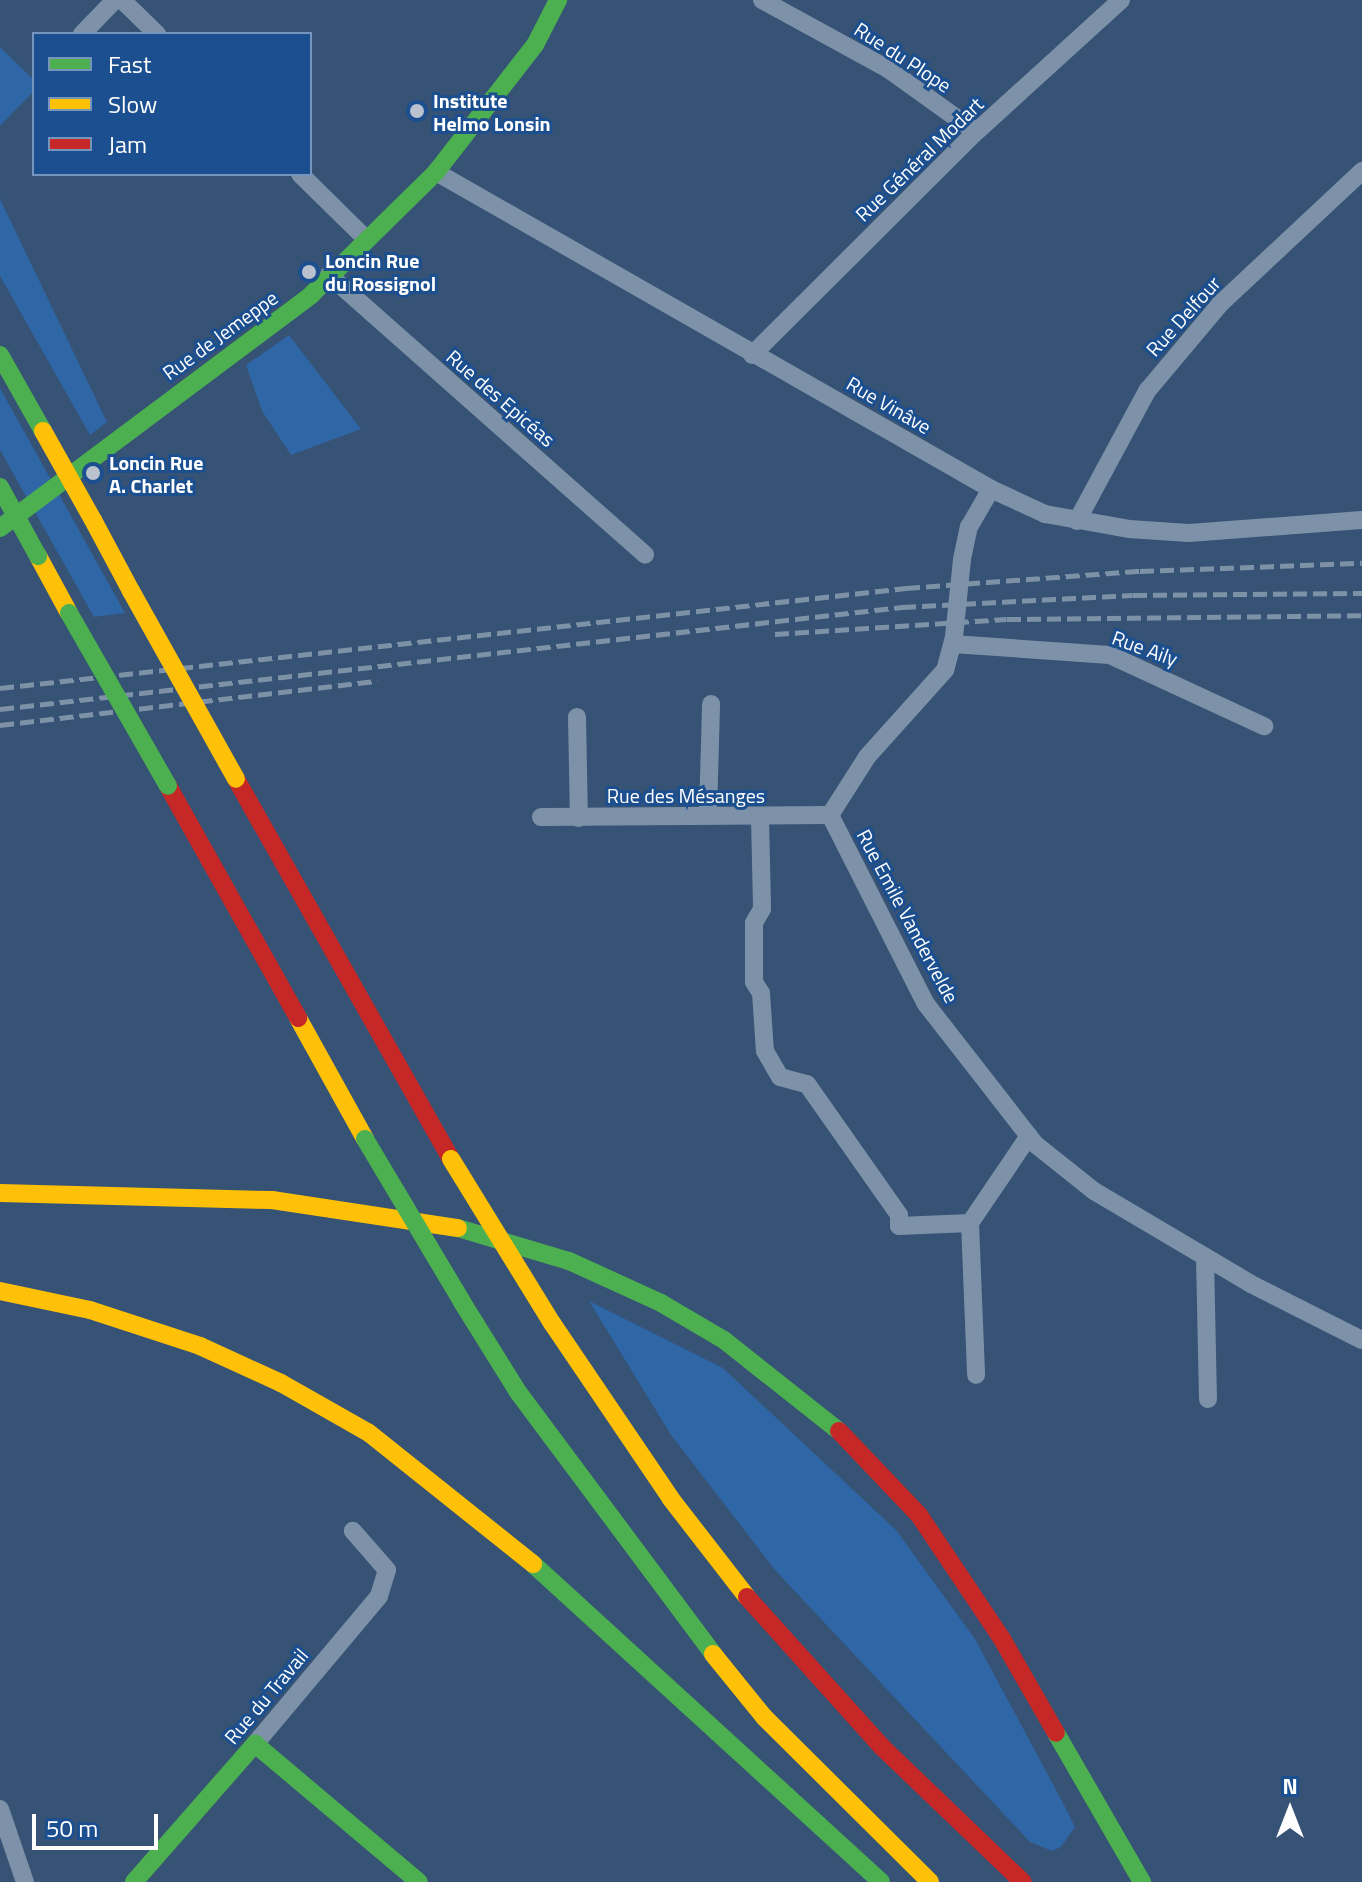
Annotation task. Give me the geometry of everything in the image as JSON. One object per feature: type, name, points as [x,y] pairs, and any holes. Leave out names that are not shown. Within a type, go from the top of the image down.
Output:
[{"type":"main road","name":"Rue de Jemeppe","points":[[0,528],[120,433],[282,319],[329,275],[364,237],[436,172],[535,45],[558,0]]},
{"type":"main road","points":[[0,355],[451,1159],[552,1323],[671,1499],[778,1637],[882,1747],[1023,1882]]},
{"type":"main road","points":[[0,487],[365,1139],[462,1302],[565,1460],[684,1618],[764,1717],[930,1882]]},
{"type":"main road","points":[[0,1193],[272,1200],[463,1229],[569,1261],[661,1303],[724,1340],[830,1421],[919,1515],[1002,1639],[1142,1882]]},
{"type":"main road","points":[[0,1291],[90,1310],[200,1346],[281,1383],[369,1433],[493,1528],[881,1882]]},
{"type":"main road","points":[[255,1744],[419,1882]]},
{"type":"main road","name":"Rue du Travail","points":[[134,1882],[255,1744]]},
{"type":"street","points":[[84,32],[115,0]]},
{"type":"street","points":[[122,0],[155,32]]},
{"type":"street","name":"Rue du Plope","points":[[762,0],[888,69],[976,132]]},
{"type":"street","name":"Rue Général Modart","points":[[752,355],[976,132],[1121,0]]},
{"type":"street","name":"Rue Delfour","points":[[1077,521],[1147,391],[1220,304],[1362,171]]},
{"type":"street","name":"Rue Vinâve","points":[[436,172],[752,355],[991,489],[1045,514],[1077,521],[1189,533],[1362,520]]},
{"type":"street","points":[[302,176],[364,237]]},
{"type":"street","name":"Rue des Epicéas","points":[[329,275],[645,555]]},
{"type":"street","points":[[830,815],[867,757],[945,670],[954,640],[962,559],[969,527],[991,489]]},
{"type":"street","name":"Rue Aily","points":[[954,640],[1110,655],[1264,726]]},
{"type":"street","points":[[708,814],[711,704]]},
{"type":"street","points":[[577,717],[579,818]]},
{"type":"street","name":"Rue des Mésanges","points":[[541,817],[708,814],[760,818],[830,815]]},
{"type":"street","name":"Rue Emile Vandervelde","points":[[830,815],[926,1004],[1029,1136],[1094,1191],[1205,1257],[1362,1340]]},
{"type":"street","points":[[760,818],[762,909],[754,923],[754,982],[761,993],[765,1051],[780,1077],[807,1084],[899,1215],[899,1226],[970,1223]]},
{"type":"street","points":[[976,1375],[970,1223],[1029,1136]]},
{"type":"street","points":[[1205,1257],[1208,1399]]},
{"type":"street","name":"Rue du Travail","points":[[255,1744],[379,1596],[387,1570],[353,1531]]},
{"type":"street","points":[[0,1809],[25,1882]]},
{"type":"shaded area","points":[[0,47],[32,78],[32,93],[0,126]]},
{"type":"shaded area","points":[[0,199],[107,422],[90,435],[0,276]]},
{"type":"shaded area","points":[[289,335],[361,429],[291,455],[262,411],[246,365]]},
{"type":"shaded area","points":[[0,388],[125,613],[94,617],[0,450]]},
{"type":"shaded area","points":[[589,1301],[723,1368],[896,1530],[975,1639],[1062,1801],[1075,1827],[1061,1847],[1052,1851],[1030,1842],[775,1570],[671,1435]]},
{"type":"railway","points":[[0,688],[906,588],[1140,571],[1362,563]]},
{"type":"railway","points":[[0,709],[902,607],[1133,595],[1362,593]]},
{"type":"railway","points":[[775,634],[1007,619],[1362,615]]},
{"type":"railway","points":[[0,725],[377,681]]},
{"type":"traffic: fast","points":[[0,528],[311,295],[436,172],[535,45],[558,0]]},
{"type":"traffic: fast","points":[[0,355],[43,431]]},
{"type":"traffic: fast","points":[[0,487],[38,556]]},
{"type":"traffic: fast","points":[[69,613],[168,786]]},
{"type":"traffic: fast","points":[[365,1139],[462,1302]]},
{"type":"traffic: fast","points":[[458,1228],[569,1261],[661,1303],[724,1340],[839,1431]]},
{"type":"traffic: fast","points":[[462,1302],[518,1392],[713,1654]]},
{"type":"traffic: fast","points":[[533,1564],[881,1882]]},
{"type":"traffic: fast","points":[[1056,1733],[1142,1882]]},
{"type":"traffic: fast","points":[[134,1882],[255,1744],[419,1882]]},
{"type":"traffic: slow","points":[[43,431],[93,520]]},
{"type":"traffic: slow","points":[[93,520],[131,591]]},
{"type":"traffic: slow","points":[[38,556],[69,613]]},
{"type":"traffic: slow","points":[[131,591],[236,779]]},
{"type":"traffic: slow","points":[[298,1018],[365,1139]]},
{"type":"traffic: slow","points":[[451,1159],[552,1323]]},
{"type":"traffic: slow","points":[[0,1193],[272,1200],[458,1228]]},
{"type":"traffic: slow","points":[[0,1291],[90,1310],[200,1346],[281,1383],[369,1433],[533,1564]]},
{"type":"traffic: slow","points":[[552,1323],[671,1499],[747,1597]]},
{"type":"traffic: slow","points":[[713,1654],[764,1717],[930,1882]]},
{"type":"traffic: jam","points":[[236,779],[451,1159]]},
{"type":"traffic: jam","points":[[168,786],[298,1018]]},
{"type":"traffic: jam","points":[[839,1431],[919,1515],[1002,1639],[1056,1733]]},
{"type":"traffic: jam","points":[[747,1597],[882,1747],[1023,1882]]},
{"type":"place","name":"Institute Helmo Lonsin","points":[[417,111]]},
{"type":"place","name":"Loncin Rue du Rossignol","points":[[309,272]]},
{"type":"place","name":"Loncin Rue A. Charlet","points":[[93,473]]}]
